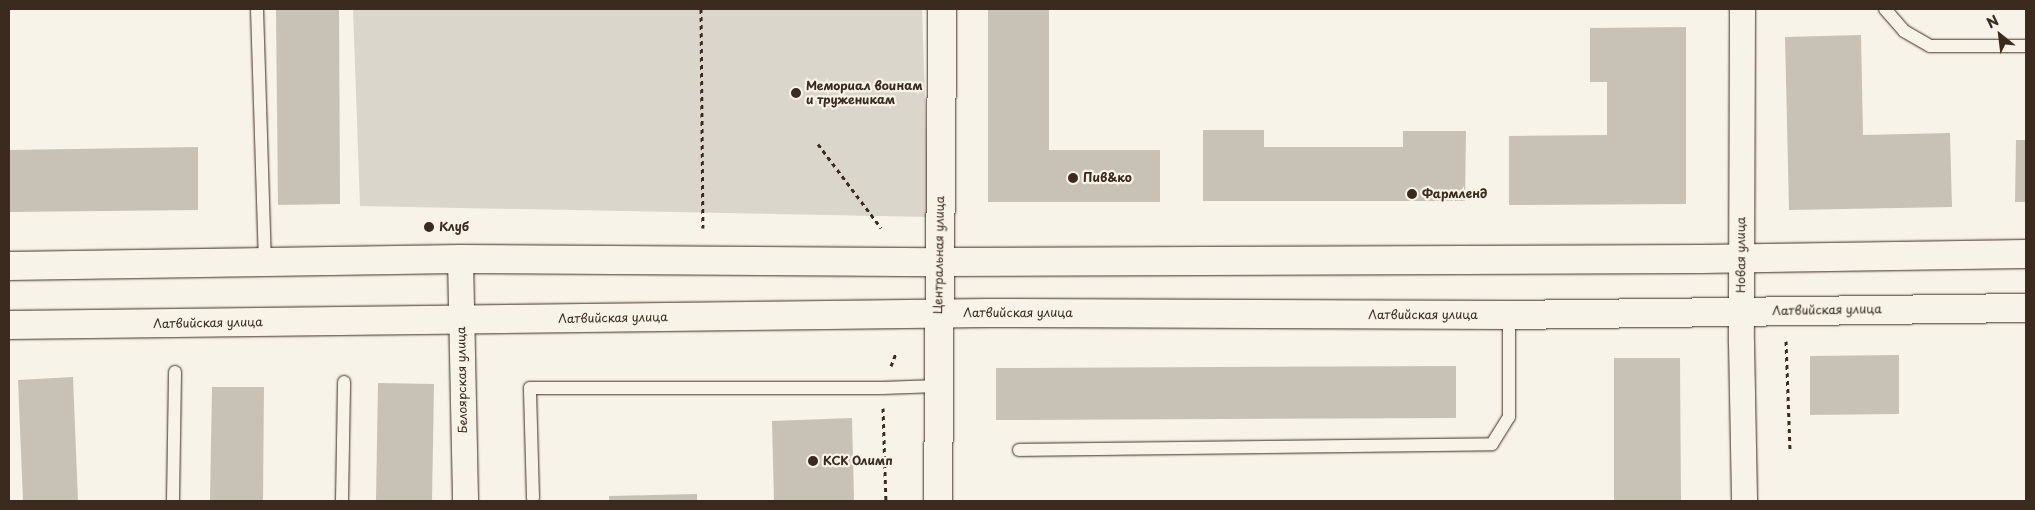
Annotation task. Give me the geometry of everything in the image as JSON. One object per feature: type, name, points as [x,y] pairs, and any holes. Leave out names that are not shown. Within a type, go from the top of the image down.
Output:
[{"type":"street","name":"Центральная улица","points":[[938,501],[938,314],[942,9]]},
{"type":"street","name":"Новая улица","points":[[1742,9],[1741,312],[1744,501]]},
{"type":"street","points":[[9,266],[460,259],[939,262],[1741,258],[2026,254]]},
{"type":"street","name":"Белоярская улица","points":[[460,259],[465,501]]},
{"type":"street","name":"Латвийская улица","points":[[9,325],[938,314],[1509,315],[2026,308]]},
{"type":"lane","points":[[257,9],[265,262]]},
{"type":"lane","points":[[1885,9],[1904,31],[1930,46],[2026,46]]},
{"type":"lane","points":[[1019,450],[1492,444],[1509,417],[1509,315]]},
{"type":"lane","points":[[173,501],[175,372]]},
{"type":"lane","points":[[342,501],[344,382]]},
{"type":"lane","points":[[533,498],[530,388],[882,388],[938,386]]},
{"type":"path","points":[[701,9],[702,228]]},
{"type":"path","points":[[818,144],[881,228]]},
{"type":"path","points":[[1786,341],[1790,449]]},
{"type":"path","points":[[886,501],[882,388],[896,353]]},
{"type":"shaded area","points":[[353,9],[922,9],[929,217],[360,206]]},
{"type":"building","points":[[276,9],[339,9],[340,204],[278,205]]},
{"type":"building","points":[[988,9],[1049,9],[1049,150],[1160,150],[1160,202],[988,202]]},
{"type":"building","points":[[1686,27],[1686,204],[1509,205],[1509,136],[1607,135],[1607,82],[1590,82],[1590,28]]},
{"type":"building","points":[[1861,35],[1863,135],[1950,133],[1952,207],[1789,210],[1785,37]]},
{"type":"building","points":[[1203,130],[1264,130],[1264,147],[1403,147],[1403,131],[1466,131],[1465,201],[1203,201]]},
{"type":"building","points":[[2016,140],[2026,140],[2026,202],[2015,202]]},
{"type":"building","points":[[198,147],[198,210],[9,212],[9,150]]},
{"type":"building","points":[[1899,355],[1899,414],[1810,415],[1810,356]]},
{"type":"building","points":[[1614,358],[1680,358],[1681,501],[1614,501]]},
{"type":"building","points":[[1456,366],[1456,418],[996,420],[996,368]]},
{"type":"building","points":[[73,377],[78,501],[23,501],[18,380]]},
{"type":"building","points":[[378,383],[434,384],[432,501],[376,501]]},
{"type":"building","points":[[212,387],[264,387],[263,501],[210,501]]},
{"type":"building","name":"КСК Олимп","points":[[852,418],[854,501],[774,501],[772,421]]},
{"type":"building","points":[[697,494],[697,501],[609,501],[609,496]]},
{"type":"place","name":"Мемориал воинам и труженикам","points":[[796,93]]},
{"type":"place","name":"Пив&ко","points":[[1073,178]]},
{"type":"place","name":"Фармленд","points":[[1412,194]]},
{"type":"place","name":"Клуб","points":[[429,227]]},
{"type":"place","name":"КСК Олимп","points":[[813,461]]}]
